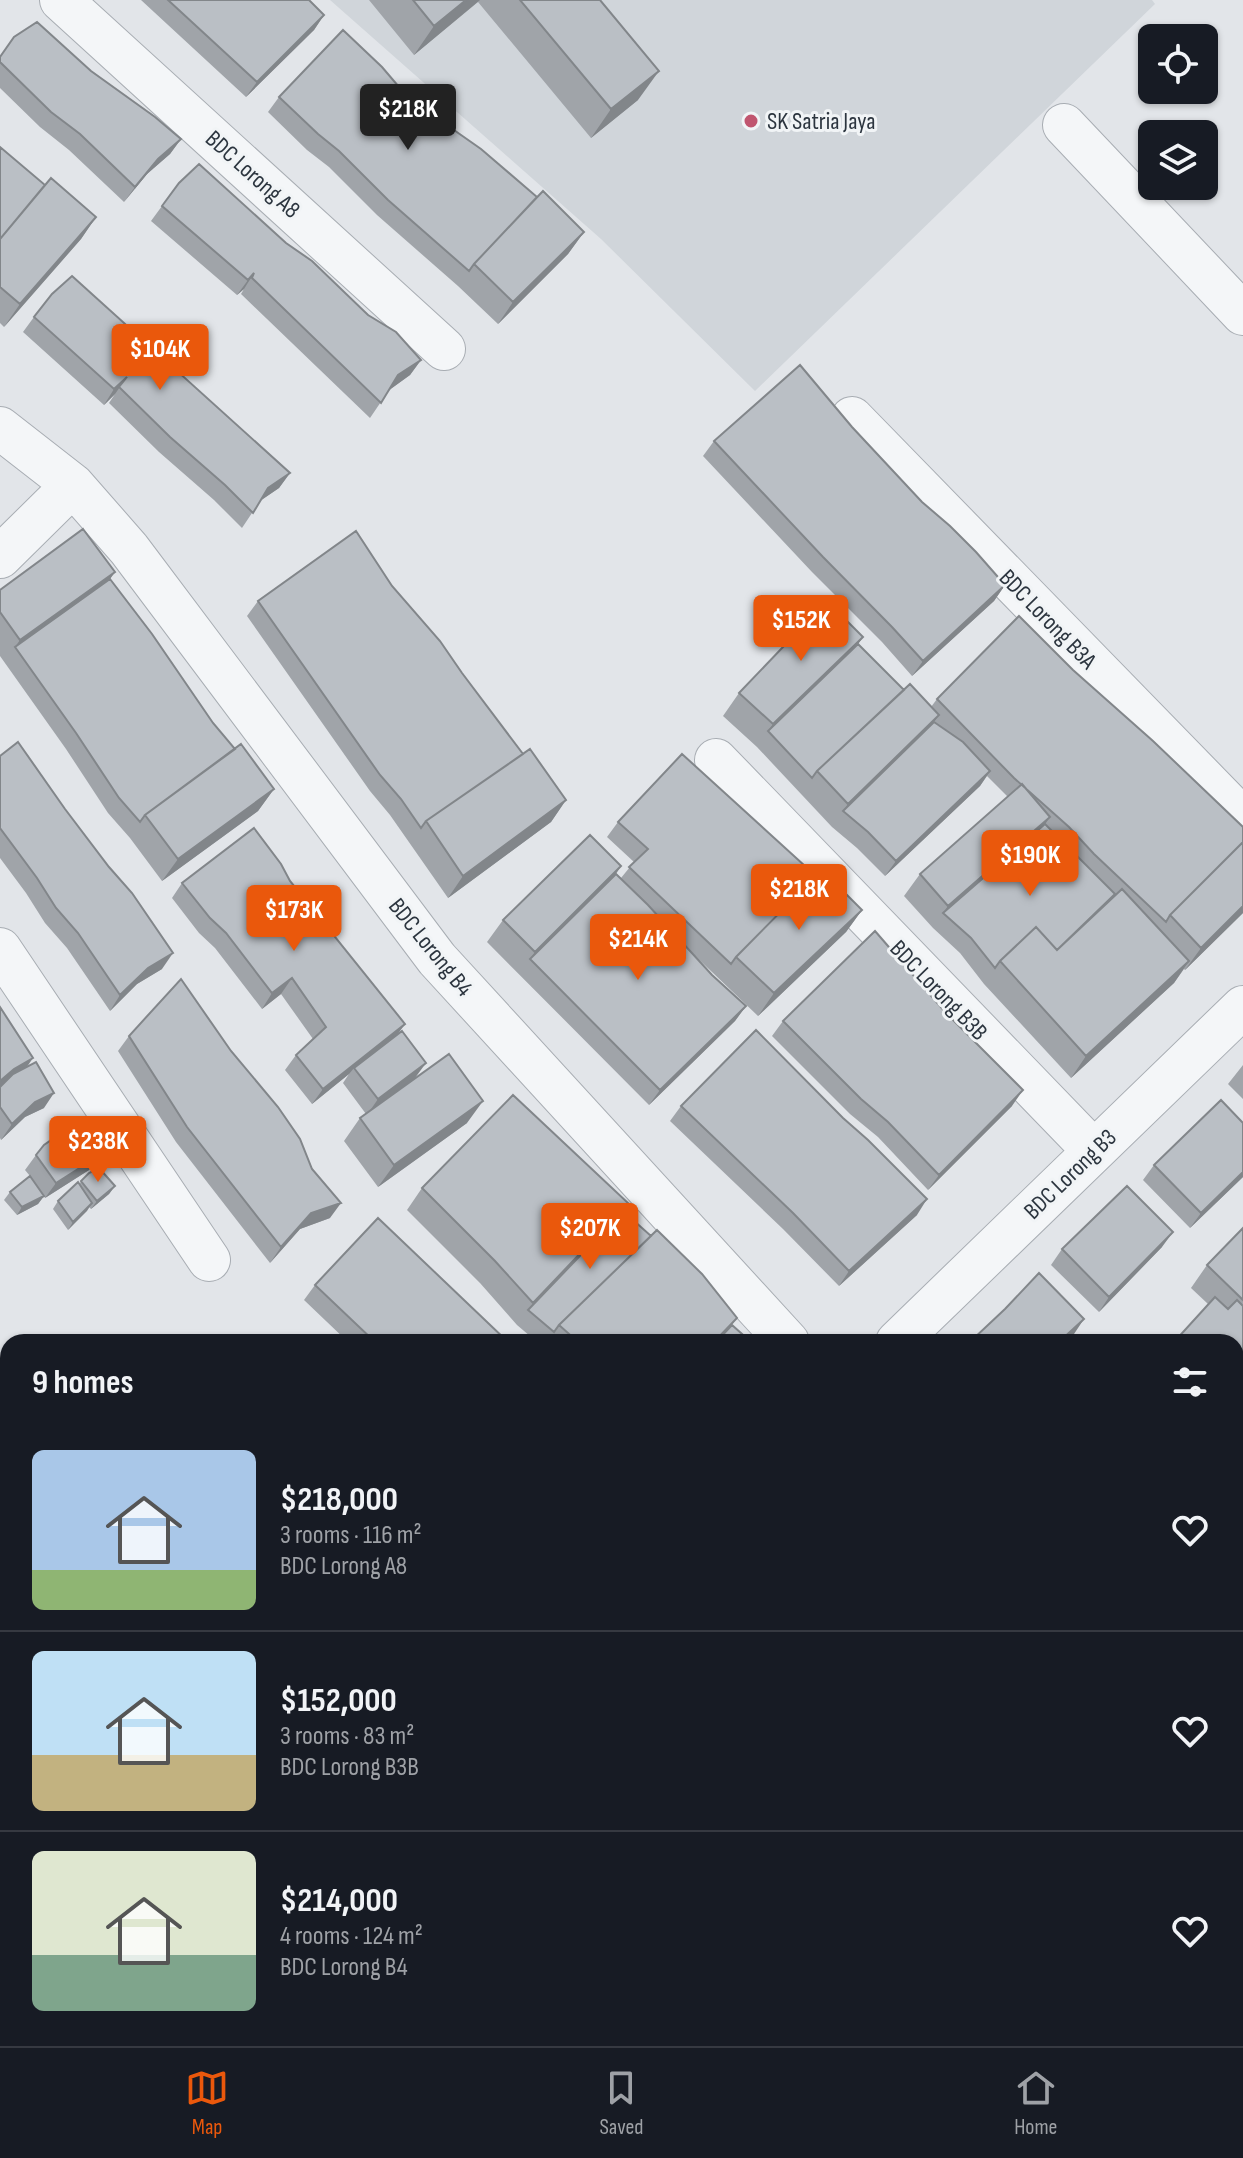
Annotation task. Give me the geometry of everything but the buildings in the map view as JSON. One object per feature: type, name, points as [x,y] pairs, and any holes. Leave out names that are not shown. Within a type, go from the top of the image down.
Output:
[{"type":"street","name":"BDC Lorong A8","points":[[61,0],[444,349]]},
{"type":"street","points":[[1064,125],[1243,314]]},
{"type":"street","name":"BDC Lorong B3A","points":[[852,418],[1243,819]]},
{"type":"street","name":"BDC Lorong B4","points":[[0,428],[73,485],[129,549],[437,959],[781,1334]]},
{"type":"street","points":[[0,557],[73,485]]},
{"type":"street","name":"BDC Lorong B3B","points":[[716,760],[1094,1151]]},
{"type":"street","points":[[0,949],[209,1260]]},
{"type":"street","name":"BDC Lorong B3","points":[[905,1334],[1243,1007]]},
{"type":"shaded area","name":"SK Satria Jaya","points":[[330,0],[1152,0],[1155,4],[755,391],[601,239]]},
{"type":"place","name":"SK Satria Jaya","points":[[751,121]]}]
